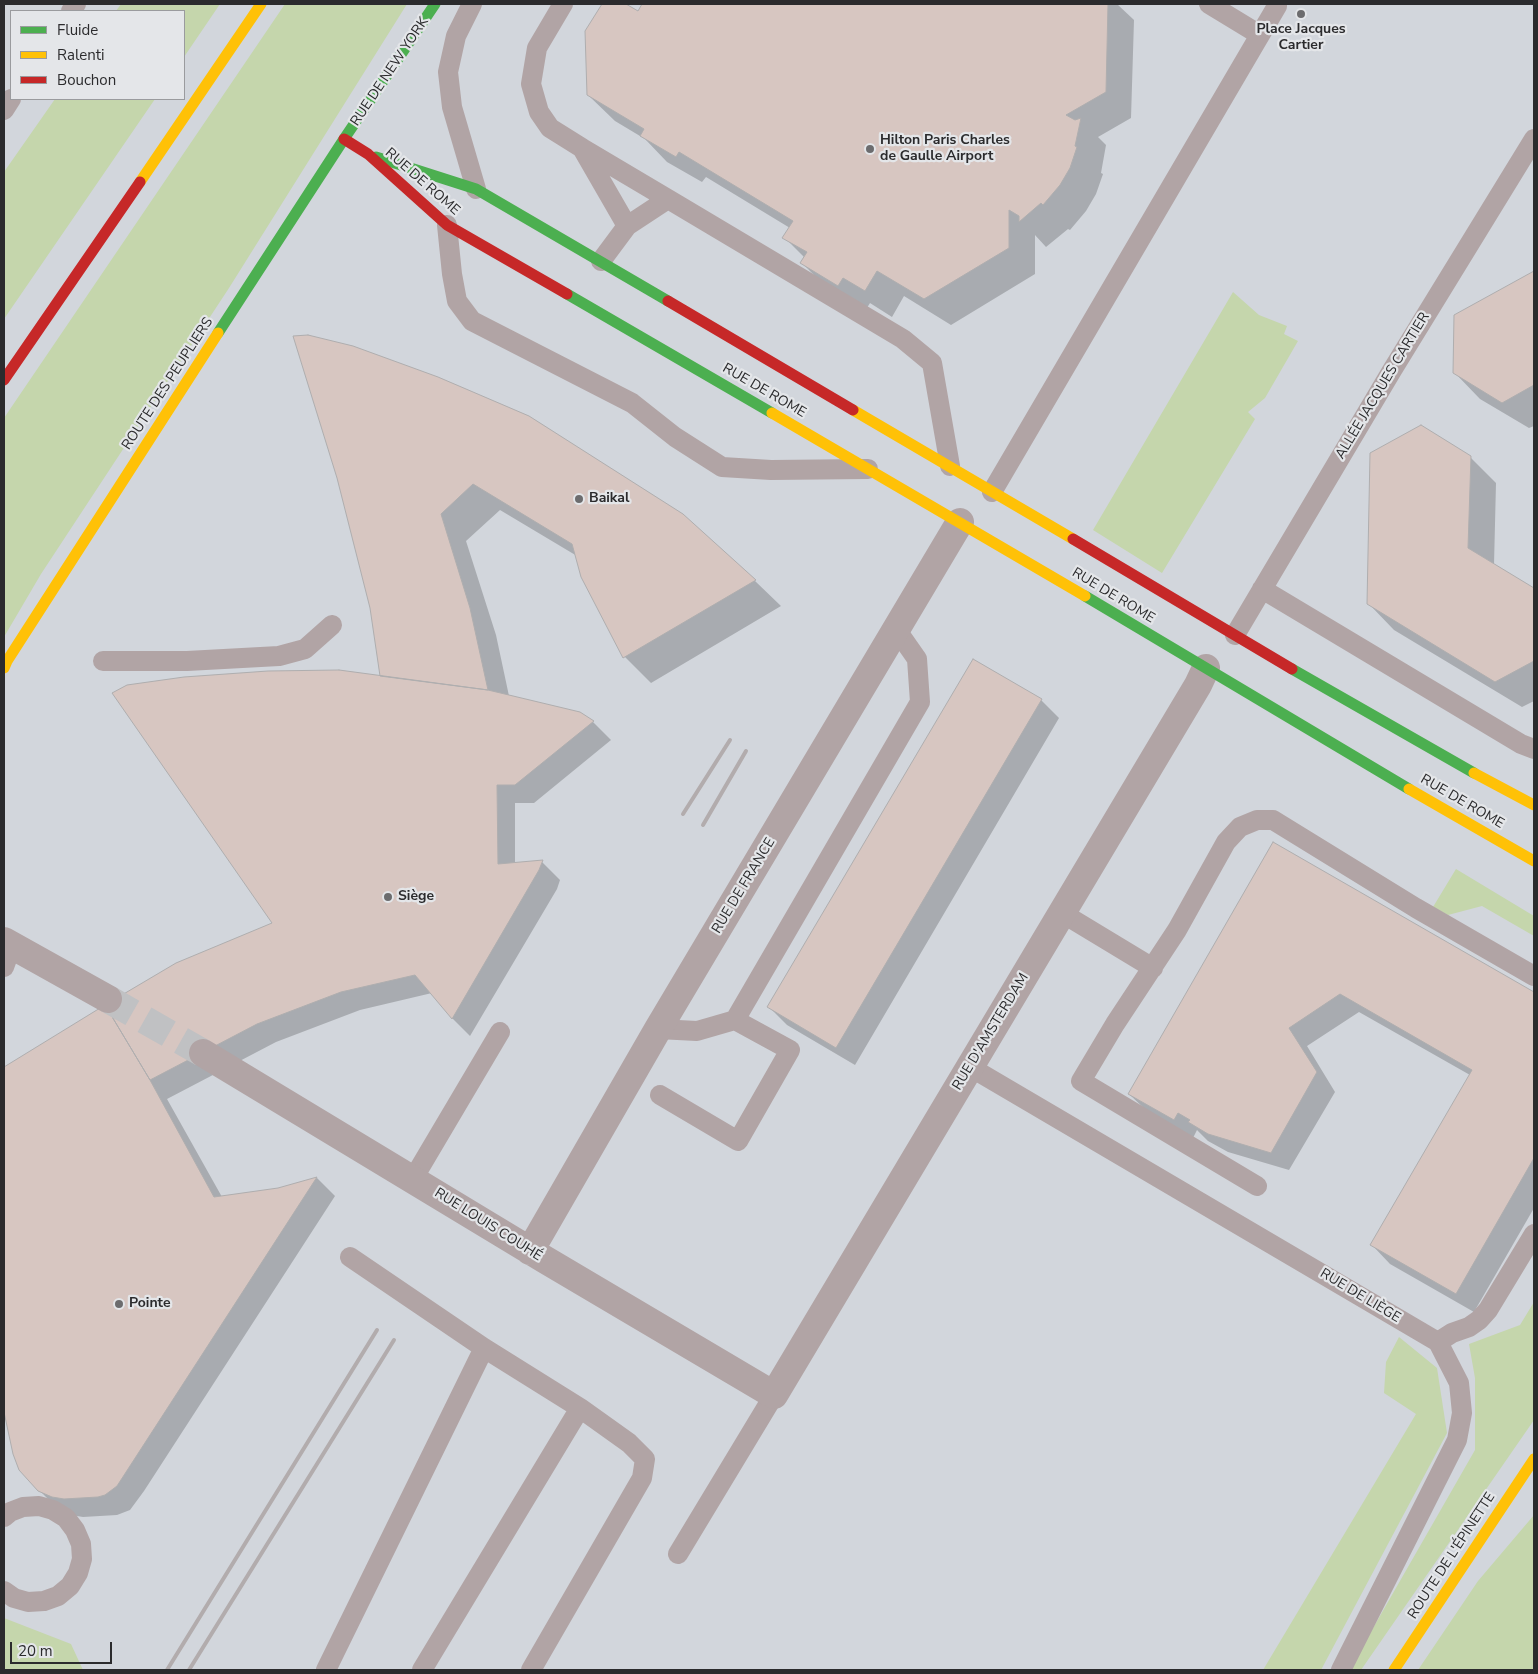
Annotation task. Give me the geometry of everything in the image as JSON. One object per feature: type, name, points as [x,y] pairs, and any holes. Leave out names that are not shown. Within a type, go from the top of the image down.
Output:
[{"type":"main road","points":[[4,380],[261,4]]},
{"type":"main road","name":"RUE DE NEW YORK","points":[[344,139],[435,4]]},
{"type":"main road","points":[[344,139],[368,154]]},
{"type":"main road","name":"ROUTE DES PEUPLIERS","points":[[4,668],[12,652],[344,139]]},
{"type":"main road","name":"RUE DE ROME","points":[[368,154],[476,189],[950,466],[1154,589],[1235,634],[1439,754],[1534,805]]},
{"type":"main road","name":"RUE DE ROME","points":[[368,154],[447,226],[556,286],[960,522],[1414,792],[1534,861]]},
{"type":"main road","name":"ROUTE DE L'ÉPINETTE","points":[[1394,1670],[1534,1459]]},
{"type":"street","name":"RUE DE FRANCE","points":[[530,1251],[658,1029],[960,522]]},
{"type":"street","name":"RUE D'AMSTERDAM","points":[[774,1395],[1198,686],[1206,668]]},
{"type":"street","points":[[7,951],[108,999]]},
{"type":"street","name":"RUE LOUIS COUHÉ","points":[[203,1053],[413,1178],[530,1251],[774,1395]]},
{"type":"lane","points":[[472,4],[456,36],[448,72],[452,107],[476,189]]},
{"type":"lane","points":[[563,4],[537,48],[531,84],[539,112],[550,128],[903,339],[932,363],[950,466]]},
{"type":"lane","points":[[1209,4],[1260,35]]},
{"type":"lane","points":[[992,492],[1277,6]]},
{"type":"lane","name":"ALLÉE JACQUES CARTIER","points":[[1235,634],[1390,372],[1532,147]]},
{"type":"lane","points":[[582,148],[627,226]]},
{"type":"lane","points":[[601,261],[627,226],[668,199]]},
{"type":"lane","points":[[447,226],[457,301],[472,321],[632,404],[675,437],[722,467],[771,470],[868,469]]},
{"type":"lane","points":[[1262,589],[1521,744],[1534,749]]},
{"type":"lane","points":[[103,661],[188,661],[279,656],[306,649],[332,625]]},
{"type":"lane","points":[[658,1029],[697,1031],[735,1020],[920,702],[917,659],[896,630]]},
{"type":"lane","points":[[1257,1186],[1080,1081],[1177,930],[1226,842],[1240,827],[1257,820],[1273,820],[1416,908],[1534,976]]},
{"type":"lane","points":[[1062,914],[1153,968]]},
{"type":"lane","points":[[660,1095],[738,1142],[790,1050],[735,1020]]},
{"type":"lane","points":[[413,1178],[500,1032]]},
{"type":"lane","name":"RUE DE LIÈGE","points":[[970,1067],[1438,1342]]},
{"type":"lane","points":[[1341,1670],[1457,1440],[1462,1413],[1459,1383],[1438,1342],[1452,1333],[1469,1327],[1488,1310],[1534,1234]]},
{"type":"lane","points":[[350,1257],[484,1348],[580,1408],[629,1443],[645,1459],[642,1478],[530,1670]]},
{"type":"lane","points":[[326,1670],[484,1348]]},
{"type":"lane","points":[[678,1554],[774,1395]]},
{"type":"lane","points":[[422,1670],[580,1408]]},
{"type":"lane","points":[[4,1517],[10,1512],[24,1507],[39,1506],[53,1510],[66,1518],[75,1530],[81,1544],[82,1559],[78,1574],[70,1586],[58,1596],[44,1601],[28,1602],[14,1598],[4,1591]]},
{"type":"shaded area","points":[[4,4],[1534,4],[1534,1670],[4,1670]]},
{"type":"green space","points":[[121,4],[220,4],[185,56],[185,10],[117,10]]},
{"type":"green space","points":[[285,4],[407,4],[229,288],[41,574],[4,637],[4,418]]},
{"type":"green space","points":[[54,100],[154,100],[4,319],[4,172]]},
{"type":"green space","points":[[1233,292],[1259,315],[1287,326],[1284,334],[1298,341],[1265,398],[1248,412],[1255,419],[1162,573],[1093,530]]},
{"type":"green space","points":[[1456,869],[1534,916],[1534,936],[1482,906],[1448,915],[1433,907]]},
{"type":"green space","points":[[1534,1302],[1534,1420],[1361,1670],[1349,1670],[1475,1450],[1475,1378],[1469,1344],[1520,1325]]},
{"type":"green space","points":[[1399,1337],[1437,1368],[1447,1433],[1321,1670],[1263,1670],[1416,1414],[1384,1393],[1386,1362]]},
{"type":"green space","points":[[1534,1515],[1534,1670],[1418,1670],[1478,1581]]},
{"type":"green space","points":[[4,1618],[71,1644],[83,1670],[4,1670]]},
{"type":"building","name":"Hilton Paris Charles de Gaulle Airport","points":[[602,4],[626,4],[638,11],[642,4],[1108,4],[1106,92],[1066,115],[1075,120],[1081,118],[1075,146],[1077,147],[1070,168],[1060,185],[1043,205],[1041,203],[1019,222],[1019,216],[1009,210],[1009,248],[924,299],[877,271],[865,291],[843,278],[838,286],[800,263],[807,252],[782,238],[793,221],[679,152],[676,157],[640,136],[644,129],[587,95],[585,31]]},
{"type":"building","points":[[1534,271],[1534,385],[1502,403],[1453,373],[1454,315]]},
{"type":"building","name":"Baikal","points":[[308,335],[353,346],[438,377],[529,416],[683,514],[756,580],[623,658],[581,577],[572,544],[473,484],[441,514],[470,608],[488,690],[380,676],[370,608],[337,478],[293,336]]},
{"type":"building","points":[[1421,425],[1471,456],[1468,548],[1534,588],[1534,661],[1495,682],[1367,604],[1370,453]]},
{"type":"building","points":[[973,659],[1042,699],[836,1048],[767,1007]]},
{"type":"building","name":"Siège","points":[[339,670],[488,690],[580,712],[594,721],[515,785],[497,785],[498,864],[543,860],[539,870],[452,1019],[415,975],[341,992],[257,1024],[150,1080],[105,1005],[176,963],[272,923],[112,693],[127,685],[184,677],[268,671]]},
{"type":"building","points":[[1273,842],[1534,992],[1534,1158],[1456,1294],[1370,1245],[1472,1070],[1340,994],[1289,1028],[1317,1072],[1271,1153],[1208,1134],[1188,1122],[1190,1120],[1178,1113],[1174,1120],[1128,1094]]},
{"type":"building","name":"Pointe","points":[[105,1005],[150,1080],[214,1197],[278,1188],[317,1177],[117,1486],[105,1495],[98,1497],[64,1499],[52,1497],[38,1491],[19,1470],[13,1454],[4,1412],[4,1067]]},
{"type":"tunnel","points":[[108,999],[203,1053]]},
{"type":"railway","points":[[683,814],[730,740]]},
{"type":"railway","points":[[703,825],[746,751]]},
{"type":"railway","points":[[167,1670],[377,1330]]},
{"type":"railway","points":[[189,1670],[394,1340]]},
{"type":"traffic: fast","points":[[218,333],[344,139],[435,4]]},
{"type":"traffic: fast","points":[[376,157],[476,189],[668,301]]},
{"type":"traffic: fast","points":[[567,294],[772,413]]},
{"type":"traffic: fast","points":[[1085,596],[1409,789]]},
{"type":"traffic: fast","points":[[1292,669],[1474,773]]},
{"type":"traffic: slow","points":[[140,182],[261,4]]},
{"type":"traffic: slow","points":[[4,668],[218,333]]},
{"type":"traffic: slow","points":[[853,410],[1073,539]]},
{"type":"traffic: slow","points":[[772,413],[1085,596]]},
{"type":"traffic: slow","points":[[1474,773],[1534,805]]},
{"type":"traffic: slow","points":[[1409,789],[1534,861]]},
{"type":"traffic: slow","points":[[1394,1670],[1534,1459]]},
{"type":"traffic: jam","points":[[344,139],[368,154],[447,225],[567,294]]},
{"type":"traffic: jam","points":[[4,380],[140,182]]},
{"type":"traffic: jam","points":[[668,301],[853,410]]},
{"type":"traffic: jam","points":[[1073,539],[1292,669]]},
{"type":"place","name":"Place Jacques Cartier","points":[[1301,14]]},
{"type":"place","name":"Hilton Paris Charles de Gaulle Airport","points":[[870,149]]},
{"type":"place","name":"Baikal","points":[[579,499]]},
{"type":"place","name":"Siège","points":[[388,897]]},
{"type":"place","name":"Pointe","points":[[119,1304]]}]
